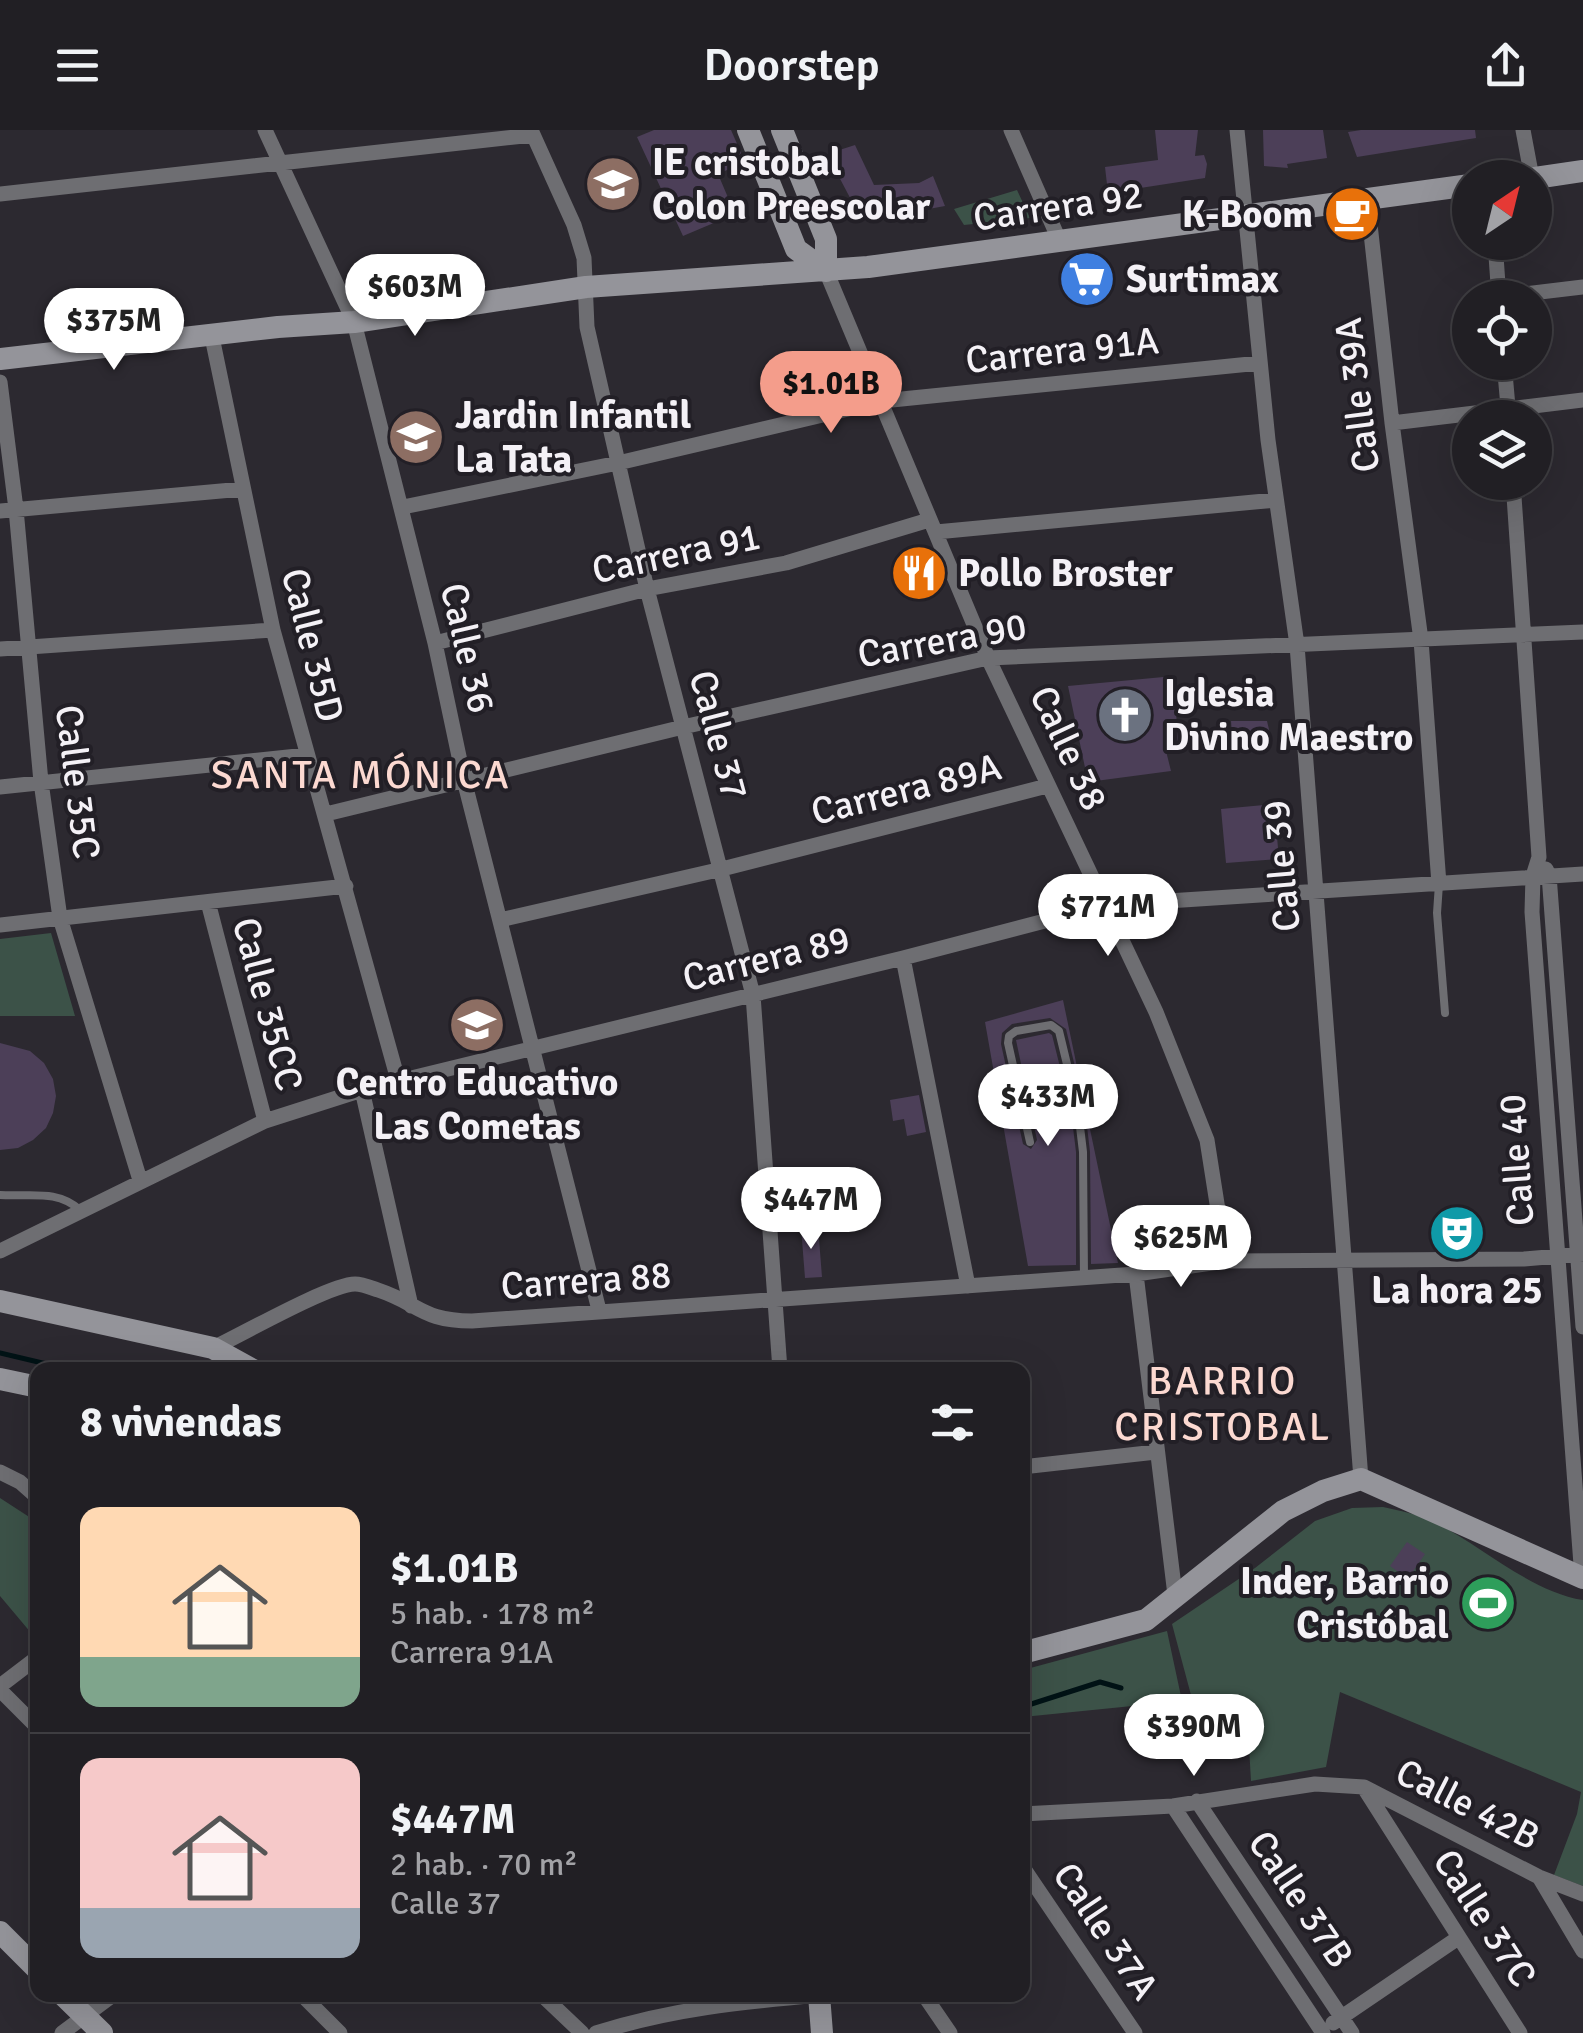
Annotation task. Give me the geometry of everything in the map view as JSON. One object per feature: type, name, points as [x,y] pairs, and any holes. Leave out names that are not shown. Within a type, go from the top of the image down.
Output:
[{"type":"street","name":"Calle 36","points":[[265,130],[354,322],[403,507],[464,780],[599,1310]]},
{"type":"street","name":"Calle 38","points":[[748,130],[796,249],[826,271]]},
{"type":"street","name":"Calle 38","points":[[782,130],[826,238],[826,271],[932,526],[988,658],[1156,1012],[1207,1140],[1226,1261]]},
{"type":"street","points":[[1011,130],[1060,242]]},
{"type":"street","name":"Calle 39","points":[[1237,130],[1260,363],[1297,645],[1361,1479]]},
{"type":"street","points":[[1523,130],[1529,160]]},
{"type":"street","points":[[0,194],[532,133]]},
{"type":"street","name":"Calle 37","points":[[532,133],[574,225],[584,258],[587,328],[647,589],[752,995],[780,1362]]},
{"type":"street","points":[[1552,175],[1583,171]]},
{"type":"street","name":"Carrera 92","points":[[0,359],[354,322],[586,287],[826,271],[1452,188]]},
{"type":"street","name":"Calle 39A","points":[[1366,197],[1421,640],[1439,884]]},
{"type":"street","points":[[1552,291],[1583,287]]},
{"type":"street","name":"Calle 35D","points":[[212,336],[273,630],[398,1080]]},
{"type":"street","name":"Carrera 91A","points":[[403,507],[618,463],[882,401],[1260,363]]},
{"type":"street","name":"Calle 35C","points":[[0,382],[8,510],[60,918],[140,1180]]},
{"type":"street","points":[[1552,405],[1583,400]]},
{"type":"street","points":[[1392,423],[1452,418]]},
{"type":"street","points":[[8,510],[243,489]]},
{"type":"street","name":"Carrera 91","points":[[435,643],[647,589],[786,563],[932,526],[1276,500]]},
{"type":"street","name":"Calle 40","points":[[1514,500],[1539,857],[1580,1255],[1583,1327]]},
{"type":"street","points":[[0,649],[273,630]]},
{"type":"street","name":"Carrera 90","points":[[326,814],[683,726],[988,658],[1583,632]]},
{"type":"street","points":[[0,787],[308,754]]},
{"type":"street","name":"Carrera 89A","points":[[500,920],[722,869],[1047,786]]},
{"type":"street","name":"Carrera 89","points":[[0,1251],[265,1121],[362,1090],[904,958],[1106,904],[1583,874]]},
{"type":"street","name":"Calle 40","points":[[1541,875],[1532,912],[1583,1578]]},
{"type":"street","points":[[0,926],[346,886]]},
{"type":"street","name":"Calle 35CC","points":[[208,902],[265,1121]]},
{"type":"street","points":[[904,958],[968,1286]]},
{"type":"street","points":[[362,1090],[411,1306]]},
{"type":"street","name":"Carrera 88","points":[[213,1348],[355,1284],[379,1290],[428,1316],[446,1321],[1136,1274],[1226,1261],[1524,1259],[1580,1255]]},
{"type":"street","points":[[1136,1274],[1176,1595]]},
{"type":"street","points":[[0,1301],[213,1348],[238,1362]]},
{"type":"street","points":[[0,1379],[30,1385]]},
{"type":"street","points":[[1030,1467],[1156,1452]]},
{"type":"street","points":[[0,1472],[30,1491]]},
{"type":"street","points":[[1030,1652],[1146,1620],[1284,1511],[1324,1491],[1361,1479],[1583,1578]]},
{"type":"street","points":[[30,1663],[0,1688],[30,1720]]},
{"type":"street","name":"Calle 42B","points":[[1030,1814],[1174,1806],[1315,1784],[1364,1788],[1539,1877],[1583,1894]]},
{"type":"street","name":"Calle 37C","points":[[1364,1788],[1520,2033]]},
{"type":"street","name":"Calle 37B","points":[[1196,1801],[1352,2033]]},
{"type":"street","name":"Calle 37B","points":[[1174,1806],[1321,2032]]},
{"type":"street","points":[[1539,1877],[1583,1951]]},
{"type":"street","name":"Calle 37A","points":[[1030,1878],[1135,2033]]},
{"type":"street","points":[[0,1932],[30,1962]]},
{"type":"street","points":[[1321,2032],[1458,1938]]},
{"type":"street","points":[[70,2002],[94,2025]]},
{"type":"street","points":[[62,2033],[94,2025],[109,2002]]},
{"type":"street","points":[[309,2002],[340,2033]]},
{"type":"street","points":[[549,2002],[582,2033]]},
{"type":"street","points":[[596,2033],[662,2014],[747,2002]]},
{"type":"street","points":[[820,2002],[822,2033]]},
{"type":"street","points":[[929,2002],[950,2033]]},
{"type":"lane","points":[[1439,884],[1437,913],[1445,1013]]},
{"type":"lane","points":[[1030,1142],[1008,1042],[1016,1031],[1051,1025],[1058,1031],[1078,1110],[1083,1152],[1084,1278]]},
{"type":"lane","points":[[0,1195],[56,1196],[70,1200],[80,1210]]},
{"type":"green space","points":[[1017,190],[1030,218],[964,225],[954,209]]},
{"type":"green space","points":[[51,933],[75,1016],[0,1016],[0,939]]},
{"type":"green space","points":[[0,1498],[30,1517],[30,1632],[0,1596]]},
{"type":"green space","points":[[1383,1507],[1430,1520],[1545,1588],[1583,1600],[1583,1886],[1554,1875],[1577,1814],[1581,1792],[1340,1692],[1326,1767],[1251,1781],[1248,1729],[1239,1730],[1239,1712],[1195,1710],[1172,1624],[1255,1568],[1315,1521],[1352,1508]]},
{"type":"green space","points":[[1167,1631],[1182,1701],[1030,1716],[1030,1668]]},
{"type":"building","points":[[654,130],[731,130],[745,162],[718,174],[735,214],[683,236],[637,137]]},
{"type":"building","points":[[1155,130],[1198,130],[1195,156],[1204,155],[1205,178],[1108,193],[1105,167],[1158,160]]},
{"type":"building","points":[[1263,130],[1323,130],[1327,158],[1287,164],[1288,168],[1264,166]]},
{"type":"building","points":[[1475,130],[1476,138],[1357,157],[1348,132]]},
{"type":"building","points":[[855,145],[874,185],[919,183],[933,176],[945,206],[885,217],[858,213],[827,154]]},
{"type":"building","name":"Iglesia Divino Maestro","points":[[1174,676],[1178,745],[1164,743],[1171,771],[1088,782],[1068,686]]},
{"type":"building","points":[[1231,721],[1267,721],[1271,738],[1232,735]]},
{"type":"building","points":[[1274,804],[1279,859],[1226,863],[1221,809]]},
{"type":"building","points":[[1063,1000],[1118,1263],[1091,1264],[1090,1152],[1085,1109],[1066,1029],[1050,1018],[1012,1024],[1002,1033],[1001,1044],[1023,1144],[1031,1149],[1037,1140],[1016,1040],[1052,1035],[1071,1111],[1076,1152],[1076,1265],[1028,1266],[985,1022]]},
{"type":"building","points":[[0,1043],[30,1051],[44,1063],[56,1096],[46,1128],[18,1148],[0,1150]]},
{"type":"building","points":[[919,1095],[926,1132],[907,1136],[904,1119],[893,1121],[890,1100]]},
{"type":"building","points":[[818,1226],[822,1277],[805,1278],[801,1227]]},
{"type":"building","points":[[1407,1542],[1425,1554],[1408,1579],[1390,1566]]},
{"type":"waterway","points":[[0,1353],[38,1362]]},
{"type":"waterway","points":[[1030,1704],[1100,1682],[1121,1688]]},
{"type":"place","name":"IE cristobal Colon Preescolar","points":[[613,184]]},
{"type":"place","name":"K-Boom","points":[[1352,214]]},
{"type":"place","name":"Surtimax","points":[[1087,279]]},
{"type":"place","name":"Jardin Infantil La Tata","points":[[416,437]]},
{"type":"place","name":"Pollo Broster","points":[[919,573]]},
{"type":"place","name":"Iglesia Divino Maestro","points":[[1125,715]]},
{"type":"place","name":"Centro Educativo Las Cometas","points":[[477,1025]]},
{"type":"place","name":"La hora 25","points":[[1457,1233]]},
{"type":"place","name":"Inder, Barrio Cristóbal","points":[[1488,1603]]},
{"type":"district","name":"SANTA MÓNICA","points":[[361,774]]},
{"type":"district","name":"BARRIO CRISTOBAL","points":[[1223,1403]]}]
